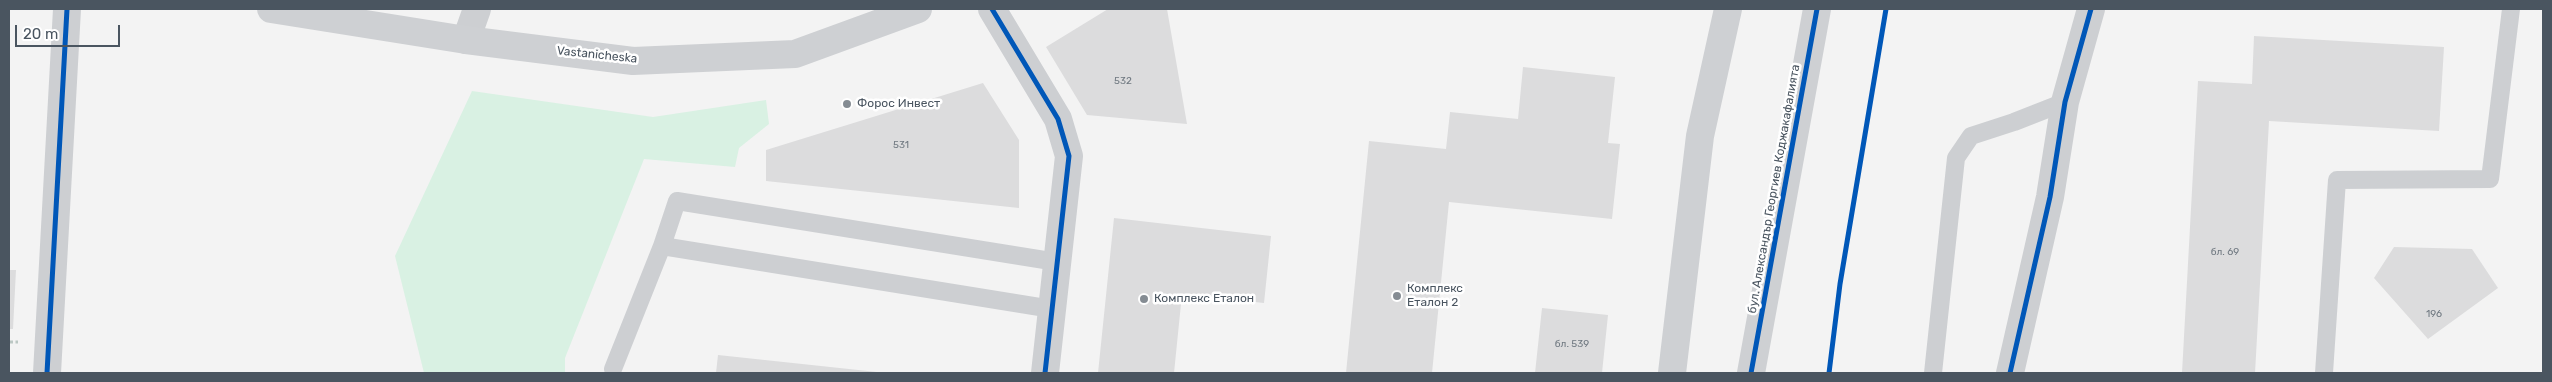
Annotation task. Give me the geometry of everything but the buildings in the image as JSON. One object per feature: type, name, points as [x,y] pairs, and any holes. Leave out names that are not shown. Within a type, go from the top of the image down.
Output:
[{"type":"street","points":[[47,373],[67,9]]},
{"type":"street","name":"Vastanicheska","points":[[271,9],[466,40],[633,61],[795,54],[918,9]]},
{"type":"street","points":[[466,40],[476,9]]},
{"type":"street","points":[[992,9],[1058,119],[1069,156],[1045,373]]},
{"type":"street","points":[[1672,373],[1700,136],[1728,9]]},
{"type":"street","name":"бул. Александър Георгиев Коджакафалията","points":[[1751,373],[1817,9]]},
{"type":"street","points":[[2010,373],[2050,197],[2066,102],[2090,9]]},
{"type":"lane","points":[[2324,373],[2337,180],[2490,179],[2511,9]]},
{"type":"lane","points":[[1933,373],[1956,158],[1971,136],[2066,102]]},
{"type":"lane","points":[[613,369],[662,246],[677,201],[1057,262]]},
{"type":"lane","points":[[662,246],[1052,309]]},
{"type":"green space","points":[[472,91],[653,117],[766,100],[769,124],[739,148],[735,167],[644,159],[565,358],[565,373],[424,373],[395,256]]},
{"type":"cycle path","points":[[47,373],[67,9]]},
{"type":"cycle path","points":[[992,9],[1058,119],[1069,156],[1045,373]]},
{"type":"cycle path","points":[[1751,373],[1817,9]]},
{"type":"cycle path","points":[[1829,373],[1840,284],[1886,9]]},
{"type":"cycle path","points":[[2010,373],[2050,197],[2065,102],[2091,9]]},
{"type":"place","name":"Форос Инвест","points":[[847,104]]},
{"type":"place","name":"Комплекс Еталон 2","points":[[1397,296]]},
{"type":"place","name":"Комплекс Еталон","points":[[1144,299]]}]
